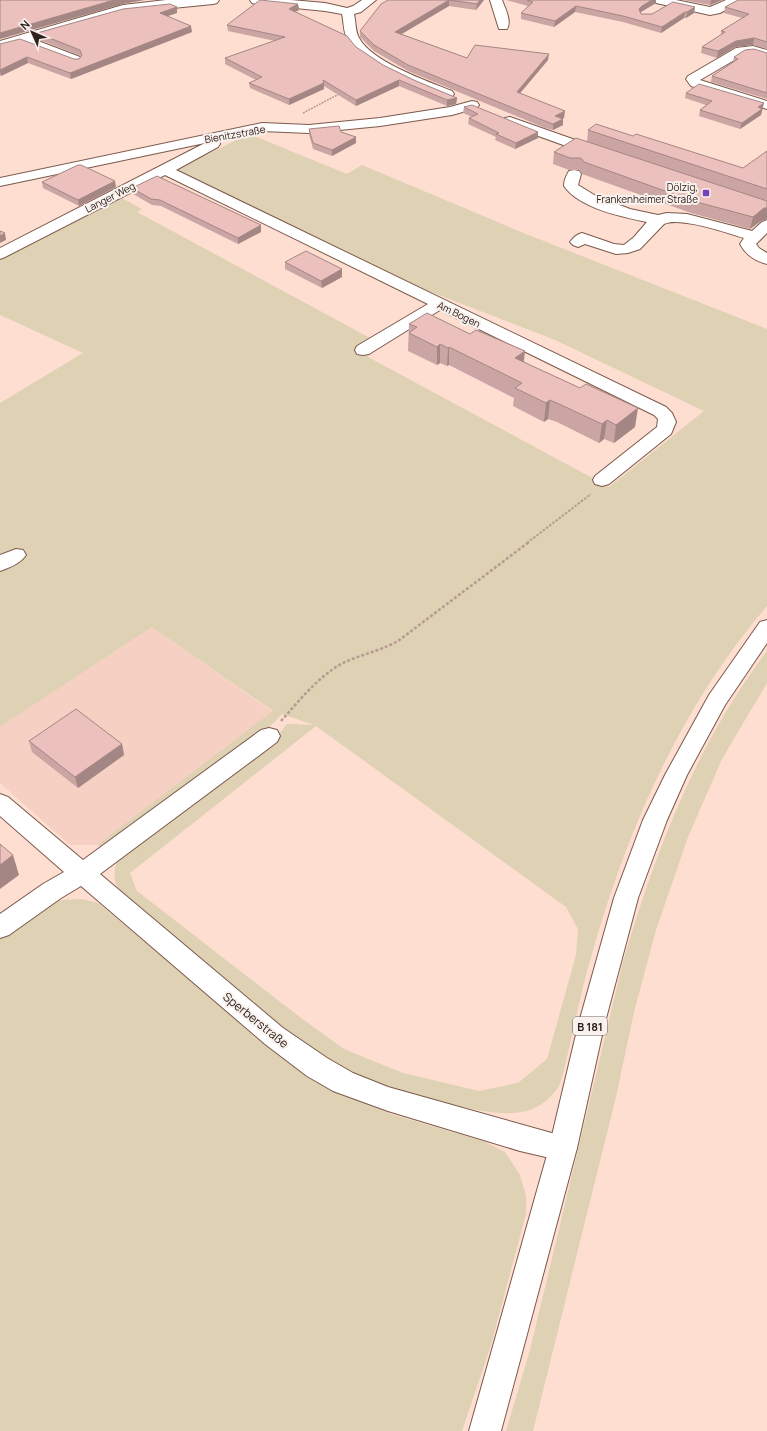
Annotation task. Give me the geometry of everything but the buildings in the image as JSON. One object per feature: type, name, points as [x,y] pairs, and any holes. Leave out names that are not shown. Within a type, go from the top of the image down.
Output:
[{"type":"street","points":[[0,45],[123,9],[198,0],[213,0]]},
{"type":"street","points":[[256,0],[325,6],[347,12],[362,6],[370,0]]},
{"type":"street","points":[[325,6],[337,0]]},
{"type":"street","points":[[496,0],[503,20],[503,26]]},
{"type":"street","points":[[662,4],[710,11],[716,10],[735,0]]},
{"type":"street","points":[[347,12],[350,19],[350,31],[353,40],[369,56],[402,75],[485,110]]},
{"type":"street","points":[[22,38],[35,45],[75,60]]},
{"type":"street","points":[[767,54],[754,50],[740,51],[693,79],[696,83],[767,105]]},
{"type":"street","name":"Bienitzstraße","points":[[0,182],[262,127],[309,129],[380,122],[452,111],[472,105]]},
{"type":"street","points":[[499,116],[539,132],[610,156]]},
{"type":"street","name":"Langer Weg","points":[[0,254],[207,148],[212,144],[212,137]]},
{"type":"street","name":"Am Bogen","points":[[165,170],[660,410],[667,417],[668,424],[665,430],[602,480]]},
{"type":"street","points":[[574,174],[571,181],[571,186],[601,204],[621,212],[660,220]]},
{"type":"street","points":[[578,242],[582,238],[621,250],[629,248],[640,240],[649,228],[666,217],[707,222],[754,236]]},
{"type":"street","points":[[767,225],[754,236],[748,244],[750,249],[756,255],[767,259]]},
{"type":"street","points":[[363,350],[439,304]]},
{"type":"street","name":"B 181","points":[[485,1431],[562,1148],[608,957],[626,898],[655,820],[676,775],[697,736],[761,636]]},
{"type":"street","points":[[0,928],[52,891],[83,873],[270,736]]},
{"type":"street","name":"Sperberstraße","points":[[0,802],[274,1036],[317,1067],[343,1082],[388,1099],[520,1138],[562,1148]]},
{"type":"path","points":[[309,129],[302,113],[343,93]]},
{"type":"path","points":[[270,736],[311,690],[334,669],[349,660],[385,649],[398,641],[598,489],[602,480]]},
{"type":"shaded area","points":[[249,134],[347,174],[362,165],[526,234],[767,329],[767,606],[737,644],[709,685],[661,770],[640,815],[606,907],[586,976],[559,1086],[545,1101],[531,1110],[510,1113],[487,1112],[379,1085],[356,1075],[309,1048],[286,1032],[163,928],[117,886],[115,882],[115,870],[120,855],[276,738],[287,724],[314,725],[282,714],[261,736],[106,848],[97,845],[273,711],[152,627],[0,727],[0,403],[83,353],[0,315],[0,257],[118,196],[142,209],[137,212],[372,339],[368,357],[609,487],[704,411],[555,340],[426,290],[176,170]],"holes":[[[316,726],[566,907],[578,929],[576,955],[547,1059],[518,1083],[479,1091],[403,1073],[344,1049],[301,1018],[137,891],[130,873]]]},
{"type":"shaded area","points":[[152,627],[273,712],[97,845],[70,845],[0,783],[0,727]]},
{"type":"shaded area","points":[[767,651],[767,683],[722,759],[688,837],[656,930],[634,1012],[616,1097],[533,1431],[506,1431],[530,1350],[623,962],[649,880],[664,840],[699,761],[719,723],[742,686]]},
{"type":"shaded area","points":[[81,899],[98,903],[261,1040],[328,1086],[391,1114],[483,1141],[505,1152],[520,1175],[526,1196],[526,1214],[491,1345],[462,1431],[0,1431],[0,935],[43,904],[62,900]]},
{"type":"place","name":"Dölzig, Frankenheimer Straße","points":[[706,193]]}]
